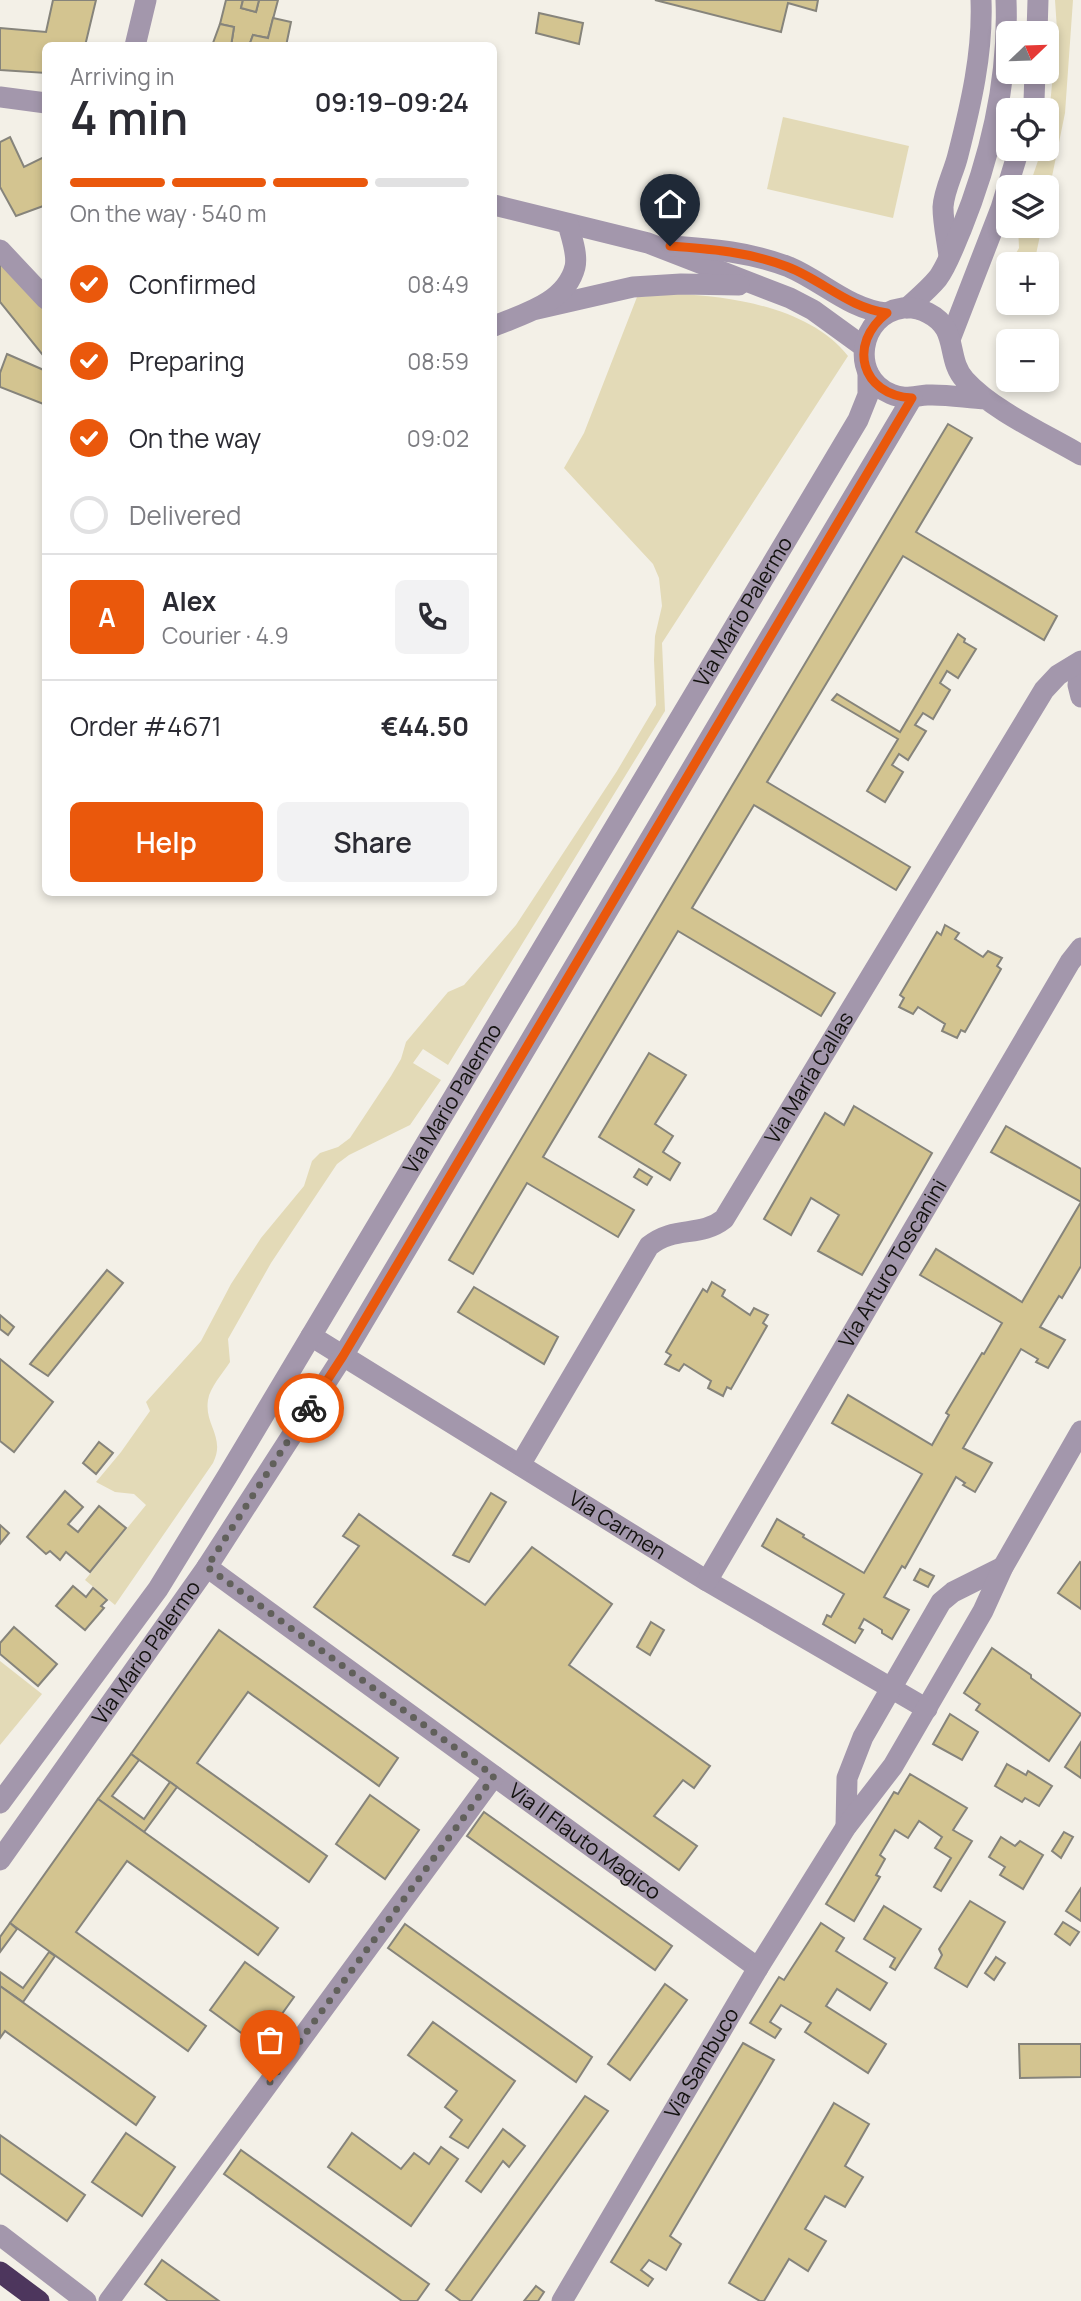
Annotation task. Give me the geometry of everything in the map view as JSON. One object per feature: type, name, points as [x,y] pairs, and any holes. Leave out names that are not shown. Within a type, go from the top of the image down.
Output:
[{"type":"highway","points":[[0,2272],[39,2301]]},
{"type":"street","points":[[136,42],[146,0]]},
{"type":"street","points":[[949,259],[944,199],[971,106],[978,56],[981,0]]},
{"type":"street","points":[[986,399],[899,397],[886,392],[868,373],[864,347],[871,328],[937,279],[949,259],[976,192],[988,153],[1002,65],[1006,0]]},
{"type":"street","points":[[1037,21],[1038,0]]},
{"type":"street","points":[[0,97],[42,102]]},
{"type":"street","points":[[918,397],[938,387],[951,368],[952,345],[1015,161]]},
{"type":"street","points":[[497,206],[648,243],[790,298],[813,310],[864,347]]},
{"type":"street","points":[[537,309],[558,294],[575,265],[568,224]]},
{"type":"street","points":[[648,243],[738,251],[790,267],[860,307],[897,311],[923,310],[932,314],[942,323],[952,345],[954,363],[963,379],[986,399],[1081,455]]},
{"type":"street","points":[[0,250],[42,295]]},
{"type":"street","points":[[497,325],[537,309],[633,287],[681,284],[754,285]]},
{"type":"street","name":"Via Mario Palermo","points":[[0,1803],[158,1589],[858,419],[868,395],[868,373]]},
{"type":"street","name":"Via Mario Palermo","points":[[0,1860],[207,1567],[343,1356],[918,397]]},
{"type":"street","name":"Via Maria Callas","points":[[520,1465],[649,1246],[669,1234],[706,1228],[724,1219],[1044,690],[1058,675],[1081,661]]},
{"type":"street","points":[[1081,668],[1078,685],[1081,697]]},
{"type":"street","name":"Via Arturo Toscanini","points":[[707,1581],[1070,962],[1081,948]]},
{"type":"street","name":"Via Carmen","points":[[311,1336],[707,1581],[927,1709]]},
{"type":"street","name":"Via Sambuco","points":[[562,2301],[758,1968],[846,1826],[893,1766],[983,1611],[1003,1567],[1081,1431]]},
{"type":"street","name":"Via Il Flauto Magico","points":[[207,1567],[758,1968]]},
{"type":"street","points":[[846,1826],[847,1778],[863,1737],[941,1602],[953,1592],[1003,1567]]},
{"type":"street","points":[[109,2301],[494,1776]]},
{"type":"street","points":[[0,2235],[86,2301]]},
{"type":"street","points":[[0,2283],[24,2301]]},
{"type":"shaded area","points":[[1055,0],[1073,0],[1065,113],[1059,142],[1059,98],[1051,98],[1052,84],[1059,84],[1059,21],[1056,21]]},
{"type":"shaded area","points":[[783,117],[909,146],[893,218],[767,189]]},
{"type":"shaded area","points":[[1038,161],[1055,161],[1052,175],[1033,175]]},
{"type":"shaded area","points":[[1019,238],[1039,238],[1037,252],[1017,252]]},
{"type":"shaded area","points":[[677,294],[746,302],[793,316],[832,340],[848,356],[662,643],[665,711],[448,1065],[423,1049],[413,1063],[441,1080],[410,1125],[349,1155],[337,1164],[271,1263],[228,1339],[230,1362],[209,1395],[209,1417],[217,1446],[213,1463],[115,1605],[85,1580],[146,1505],[134,1494],[115,1492],[96,1482],[150,1411],[146,1402],[201,1341],[231,1284],[261,1238],[304,1186],[312,1161],[320,1153],[338,1147],[350,1138],[401,1059],[406,1042],[448,992],[464,985],[516,925],[617,771],[656,705],[655,636],[662,606],[659,578],[653,564],[564,468],[584,433],[637,297]]},
{"type":"shaded area","points":[[0,1661],[42,1694],[0,1745]]},
{"type":"building","points":[[53,0],[96,0],[86,42],[42,42],[42,73],[0,70],[0,28],[46,32]]},
{"type":"building","points":[[226,0],[243,0],[241,8],[256,12],[259,0],[278,0],[268,38],[253,35],[250,42],[232,42],[234,27],[220,24]]},
{"type":"building","points":[[243,0],[259,0],[256,12],[241,8]]},
{"type":"building","points":[[655,0],[818,0],[816,11],[788,3],[781,32]]},
{"type":"building","points":[[539,13],[583,23],[579,44],[536,33]]},
{"type":"building","points":[[273,18],[291,22],[287,42],[250,42],[253,35],[268,38]]},
{"type":"building","points":[[220,24],[234,27],[232,42],[213,42]]},
{"type":"building","points":[[10,137],[24,167],[42,158],[42,206],[16,216],[0,187],[0,142]]},
{"type":"building","points":[[0,257],[42,302],[42,354],[0,302]]},
{"type":"building","points":[[7,354],[42,369],[42,403],[0,387],[0,373]]},
{"type":"building","points":[[948,424],[972,438],[916,532],[1057,616],[1044,640],[903,556],[767,782],[910,867],[896,890],[754,805],[692,908],[835,993],[821,1016],[678,931],[543,1157],[634,1210],[618,1237],[527,1183],[473,1274],[449,1260]]},
{"type":"building","points":[[958,634],[965,639],[964,642],[976,649],[958,678],[947,671],[940,683],[950,690],[933,719],[923,713],[915,725],[926,731],[908,760],[899,754],[892,765],[903,772],[885,802],[867,791],[898,739],[832,700],[837,694],[900,732]]},
{"type":"building","points":[[945,925],[959,933],[955,939],[983,957],[988,951],[1002,958],[997,966],[1001,969],[965,1032],[961,1030],[957,1038],[942,1031],[945,1024],[918,1007],[913,1014],[899,1007],[904,998],[900,995],[937,932],[941,935]]},
{"type":"building","points":[[649,1053],[686,1075],[655,1124],[673,1136],[663,1152],[680,1163],[670,1180],[599,1137]]},
{"type":"building","points":[[854,1106],[932,1153],[862,1275],[818,1251],[839,1215],[811,1198],[791,1235],[764,1219],[825,1113],[844,1125]]},
{"type":"building","points":[[1006,1126],[1081,1169],[1081,1202],[991,1152]]},
{"type":"building","points":[[639,1169],[652,1177],[647,1185],[634,1177]]},
{"type":"building","points":[[1081,1202],[1081,1266],[1040,1327],[1065,1340],[1048,1368],[1021,1349],[963,1448],[992,1463],[975,1492],[956,1477],[905,1568],[902,1566],[884,1597],[909,1610],[892,1639],[864,1619],[859,1628],[863,1630],[855,1643],[823,1624],[827,1615],[831,1617],[844,1594],[762,1546],[777,1519],[864,1573],[922,1474],[832,1423],[848,1395],[932,1445],[949,1415],[946,1413],[1002,1323],[920,1275],[936,1249],[1022,1302]]},
{"type":"building","points":[[107,1270],[123,1283],[48,1376],[30,1364]]},
{"type":"building","points":[[712,1282],[725,1290],[722,1296],[750,1315],[754,1308],[768,1315],[763,1323],[767,1326],[731,1389],[727,1387],[723,1396],[708,1388],[711,1381],[684,1364],[679,1371],[665,1364],[671,1355],[666,1352],[703,1289],[707,1292]]},
{"type":"building","points":[[474,1287],[558,1337],[544,1364],[458,1312]]},
{"type":"building","points":[[0,1315],[14,1327],[8,1335],[0,1329]]},
{"type":"building","points":[[0,1359],[53,1402],[14,1452],[0,1441]]},
{"type":"building","points":[[99,1442],[113,1453],[96,1474],[83,1463]]},
{"type":"building","points":[[65,1491],[83,1507],[68,1524],[78,1532],[99,1506],[126,1528],[90,1572],[66,1552],[60,1560],[50,1551],[46,1554],[27,1537]]},
{"type":"building","points":[[491,1493],[506,1502],[469,1562],[453,1555]]},
{"type":"building","points":[[359,1514],[485,1605],[532,1547],[612,1604],[569,1665],[710,1766],[694,1788],[683,1780],[654,1816],[697,1846],[679,1870],[314,1607],[359,1546],[343,1536]]},
{"type":"building","points":[[0,1525],[9,1533],[0,1544]]},
{"type":"building","points":[[1081,1563],[1081,1609],[1058,1593]]},
{"type":"building","points":[[920,1569],[934,1576],[928,1587],[914,1580]]},
{"type":"building","points":[[73,1586],[86,1597],[93,1588],[107,1600],[101,1606],[104,1608],[85,1630],[56,1606]]},
{"type":"building","points":[[651,1622],[664,1630],[650,1655],[637,1647]]},
{"type":"building","points":[[14,1627],[57,1664],[38,1686],[0,1654],[0,1643]]},
{"type":"building","points":[[219,1630],[398,1758],[379,1786],[248,1692],[197,1763],[327,1856],[309,1882],[131,1754]]},
{"type":"building","points":[[992,1648],[1081,1714],[1049,1761],[976,1710],[980,1704],[964,1693]]},
{"type":"building","points":[[950,1714],[978,1732],[962,1760],[933,1744]]},
{"type":"building","points":[[1081,1742],[1081,1778],[1065,1767]]},
{"type":"building","points":[[131,1754],[139,1760],[112,1796],[144,1819],[170,1782],[177,1787],[144,1832],[98,1799]]},
{"type":"building","points":[[1007,1764],[1026,1775],[1028,1771],[1052,1786],[1039,1806],[1025,1798],[1022,1802],[995,1786]]},
{"type":"building","points":[[910,1774],[967,1808],[953,1830],[972,1841],[941,1891],[934,1887],[951,1858],[935,1848],[942,1837],[919,1821],[908,1838],[895,1830],[880,1855],[885,1859],[876,1875],[880,1877],[854,1921],[826,1904],[894,1792],[898,1794]]},
{"type":"building","points":[[370,1795],[419,1830],[385,1879],[336,1844]]},
{"type":"building","points":[[98,1799],[278,1928],[258,1955],[127,1861],[76,1932],[206,2026],[188,2051],[10,1923]]},
{"type":"building","points":[[484,1812],[672,1946],[655,1970],[467,1836]]},
{"type":"building","points":[[1064,1832],[1073,1837],[1061,1858],[1052,1851]]},
{"type":"building","points":[[1001,1837],[1015,1846],[1020,1841],[1043,1855],[1023,1889],[1000,1875],[1005,1867],[989,1857]]},
{"type":"building","points":[[1081,1888],[1081,1921],[1066,1911]]},
{"type":"building","points":[[970,1901],[1005,1922],[967,1987],[935,1968],[942,1955],[939,1949]]},
{"type":"building","points":[[884,1906],[921,1929],[895,1970],[890,1967],[895,1958],[864,1939]]},
{"type":"building","points":[[1063,1922],[1079,1932],[1070,1945],[1055,1934]]},
{"type":"building","points":[[10,1923],[17,1929],[0,1952],[0,1937]]},
{"type":"building","points":[[821,1923],[844,1938],[836,1951],[887,1983],[870,2010],[837,1989],[826,2006],[886,2044],[868,2073],[805,2032],[811,2023],[781,2005],[770,2022],[781,2029],[775,2038],[750,2023],[779,1977],[784,1980]]},
{"type":"building","points":[[405,1924],[592,2057],[576,2082],[388,1948]]},
{"type":"building","points":[[49,1952],[55,1956],[23,2002],[0,1986],[0,1972],[23,1988]]},
{"type":"building","points":[[996,1957],[1005,1963],[994,1980],[985,1973]]},
{"type":"building","points":[[245,1962],[294,1997],[259,2046],[210,2010]]},
{"type":"building","points":[[665,1984],[687,2000],[630,2080],[608,2064]]},
{"type":"building","points":[[0,1986],[155,2097],[136,2125],[5,2031],[0,2038]]},
{"type":"building","points":[[433,2022],[515,2081],[468,2148],[450,2137],[462,2120],[445,2107],[457,2091],[408,2055]]},
{"type":"building","points":[[743,2043],[774,2060],[670,2236],[681,2244],[666,2270],[649,2260],[641,2270],[653,2279],[648,2286],[611,2262]]},
{"type":"building","points":[[1019,2044],[1081,2044],[1081,2077],[1020,2078]]},
{"type":"building","points":[[585,2096],[608,2111],[471,2301],[461,2301],[446,2290]]},
{"type":"building","points":[[834,2103],[869,2124],[845,2166],[863,2177],[845,2207],[825,2196],[805,2229],[826,2241],[808,2271],[789,2259],[764,2301],[760,2301],[729,2283]]},
{"type":"building","points":[[503,2129],[525,2146],[509,2167],[503,2161],[481,2192],[466,2181]]},
{"type":"building","points":[[126,2133],[175,2167],[142,2216],[92,2182]]},
{"type":"building","points":[[352,2133],[401,2169],[414,2153],[429,2164],[441,2147],[458,2159],[411,2226],[328,2167]]},
{"type":"building","points":[[0,2135],[85,2195],[67,2221],[0,2173]]},
{"type":"building","points":[[241,2150],[429,2284],[417,2301],[402,2301],[224,2174]]},
{"type":"building","points":[[162,2260],[219,2301],[168,2301],[145,2284]]},
{"type":"building","points":[[536,2286],[544,2292],[538,2301],[524,2301]]},
{"type":"way so far","points":[[270,2082],[494,1776],[207,1567],[309,1408]]},
{"type":"route","points":[[309,1408],[343,1356],[912,398],[892,395],[880,388],[868,373],[864,360],[867,334],[875,322],[887,313],[860,307],[790,267],[738,251],[670,246]]}]
